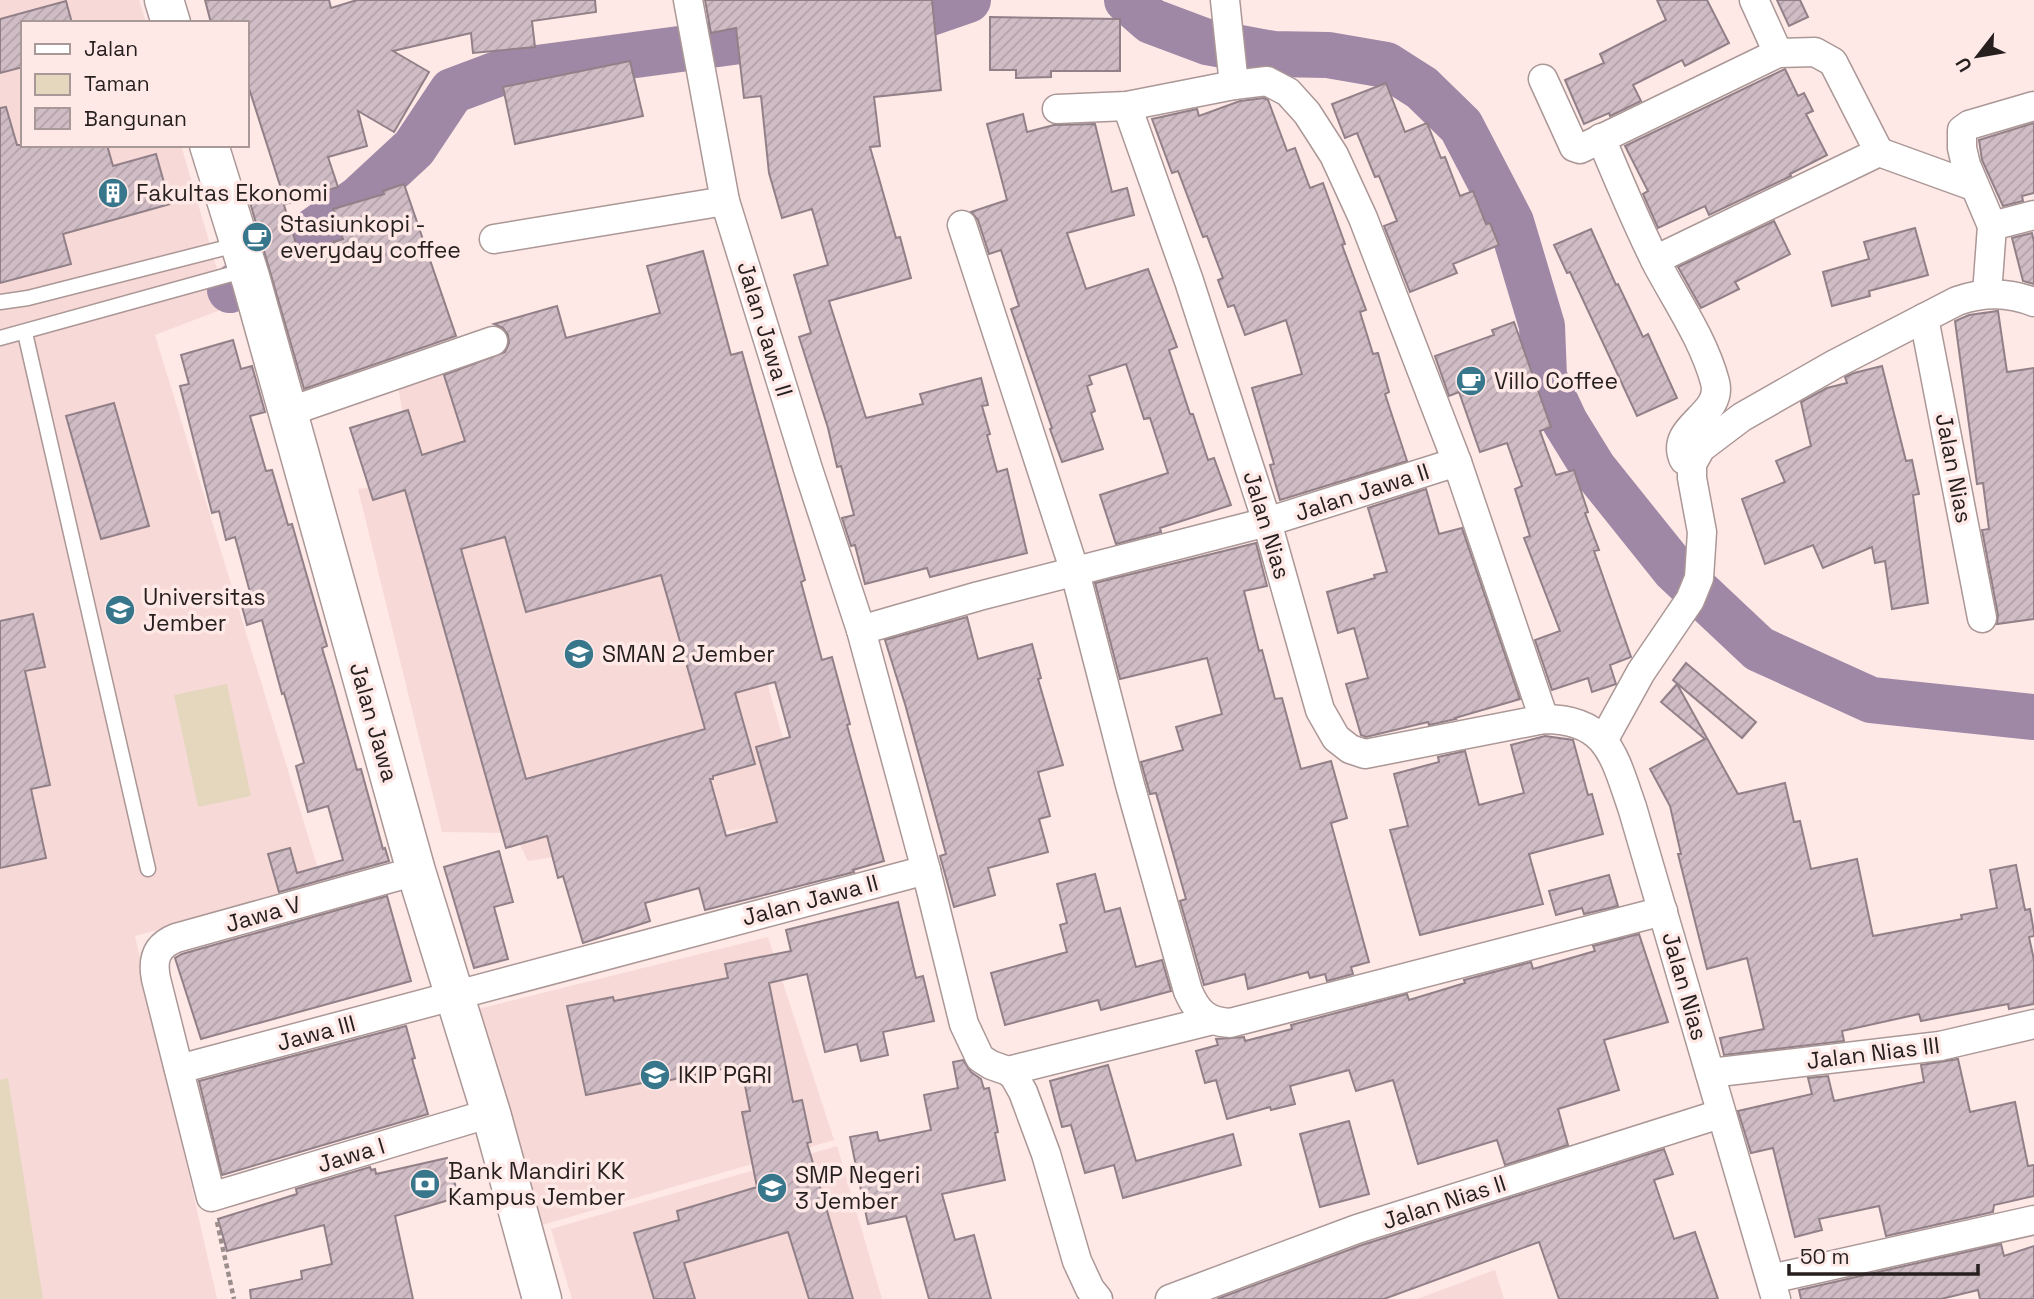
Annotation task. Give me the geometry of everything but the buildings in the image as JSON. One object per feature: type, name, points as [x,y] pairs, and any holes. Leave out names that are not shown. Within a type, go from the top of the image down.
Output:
[{"type":"main road","points":[[164,0],[170,21]]},
{"type":"main road","name":"Jalan Jawa","points":[[210,147],[247,267],[416,871],[491,1113],[542,1299]]},
{"type":"street","name":"Jalan Jawa II","points":[[454,997],[926,870],[861,630],[724,201],[688,0]]},
{"type":"street","points":[[1225,0],[1234,74]]},
{"type":"street","points":[[1754,0],[1779,53]]},
{"type":"street","points":[[1543,79],[1574,147],[1580,149],[1779,53],[1815,52],[1833,62],[1879,152],[1973,186]]},
{"type":"street","points":[[1057,108],[1127,106],[1234,74],[1267,81],[1288,92],[1307,113],[1323,134],[1363,218],[1457,462],[1544,719]]},
{"type":"street","name":"Jalan Nias","points":[[1127,106],[1189,281],[1268,522],[1320,710],[1336,738],[1357,753],[1372,754],[1544,719],[1560,719],[1581,724],[1604,739],[1610,748],[1632,807],[1773,1289]]},
{"type":"street","points":[[1987,294],[1992,226],[1973,186],[1962,148],[1962,130],[1969,125],[2034,106]]},
{"type":"street","points":[[1601,138],[1655,260],[1705,355],[1716,387],[1716,396],[1710,408],[1682,437],[1680,446],[1684,460],[1692,464]]},
{"type":"street","points":[[1655,260],[1879,152]]},
{"type":"street","points":[[494,239],[724,201]]},
{"type":"street","points":[[1992,226],[2034,215]]},
{"type":"street","points":[[962,225],[1075,572],[1130,785],[1188,991],[1199,1011],[1213,1020],[1230,1023],[1663,911]]},
{"type":"street","points":[[1604,739],[1641,672],[1690,600],[1699,578],[1702,532],[1692,464],[1701,448],[1742,416],[1835,363],[1957,301],[2001,293],[2034,302]]},
{"type":"street","name":"Jalan Nias","points":[[1924,318],[1982,618]]},
{"type":"street","points":[[288,412],[493,341]]},
{"type":"street","name":"Jalan Jawa II","points":[[861,630],[1268,522],[1457,462]]},
{"type":"street","points":[[926,870],[958,1003],[970,1040],[980,1058],[1008,1071],[1023,1092],[1046,1154],[1077,1261],[1090,1289],[1098,1299]]},
{"type":"street","name":"Jawa V","points":[[178,1069],[154,969],[155,956],[162,946],[170,941],[416,871]]},
{"type":"street","name":"Jawa III","points":[[178,1069],[454,997]]},
{"type":"street","points":[[1008,1071],[1213,1020]]},
{"type":"street","name":"Jalan Nias III","points":[[1710,1073],[1940,1046],[2034,1024]]},
{"type":"street","points":[[178,1069],[211,1197]]},
{"type":"street","name":"Jawa I","points":[[211,1197],[491,1113]]},
{"type":"street","name":"Jalan Nias II","points":[[1170,1299],[1357,1229],[1720,1114]]},
{"type":"street","points":[[1773,1289],[2034,1220]]},
{"type":"lane","points":[[0,302],[247,267]]},
{"type":"lane","points":[[0,338],[25,333],[247,267]]},
{"type":"lane","points":[[25,333],[148,869]]},
{"type":"path","points":[[211,1197],[234,1299]]},
{"type":"shaded area","name":"Universitas Jember","points":[[0,0],[139,0],[145,21],[21,21],[21,147],[182,147],[228,307],[155,335],[323,885],[135,936],[217,1299],[0,1299]]},
{"type":"shaded area","name":"SMAN 2 Jember","points":[[487,356],[526,417],[680,378],[806,819],[528,861],[514,833],[442,832],[358,489],[414,481],[398,386]]},
{"type":"shaded area","name":"IKIP PGRI","points":[[768,937],[834,1140],[542,1225],[478,1009]]},
{"type":"shaded area","name":"SMP Negeri 3 Jember","points":[[837,1146],[882,1299],[572,1299],[551,1229]]},
{"type":"shaded area","points":[[1495,1270],[1504,1299],[1417,1299]]},
{"type":"green space","points":[[227,684],[251,796],[198,807],[174,695]]},
{"type":"green space","points":[[8,1078],[43,1299],[0,1299],[0,1080]]},
{"type":"waterway","points":[[871,24],[910,20],[968,0]]},
{"type":"waterway","points":[[1127,0],[1151,21],[1207,42],[1273,54],[1328,55],[1386,65],[1422,88],[1461,126],[1511,222],[1542,326],[1544,377],[1565,422],[1594,469],[1675,570],[1759,649],[1871,700],[2034,717]]},
{"type":"waterway","points":[[230,290],[360,198],[414,148],[452,91],[500,73],[800,33]]},
{"type":"place","name":"Fakultas Ekonomi","points":[[113,193]]},
{"type":"place","name":"Stasiunkopi - everyday coffee","points":[[257,237]]},
{"type":"place","name":"Villo Coffee","points":[[1471,381]]},
{"type":"place","name":"Universitas Jember","points":[[120,610]]},
{"type":"place","name":"SMAN 2 Jember","points":[[579,654]]},
{"type":"place","name":"IKIP PGRI","points":[[655,1075]]},
{"type":"place","name":"Bank Mandiri KK Kampus Jember","points":[[425,1184]]},
{"type":"place","name":"SMP Negeri 3 Jember","points":[[772,1188]]}]
